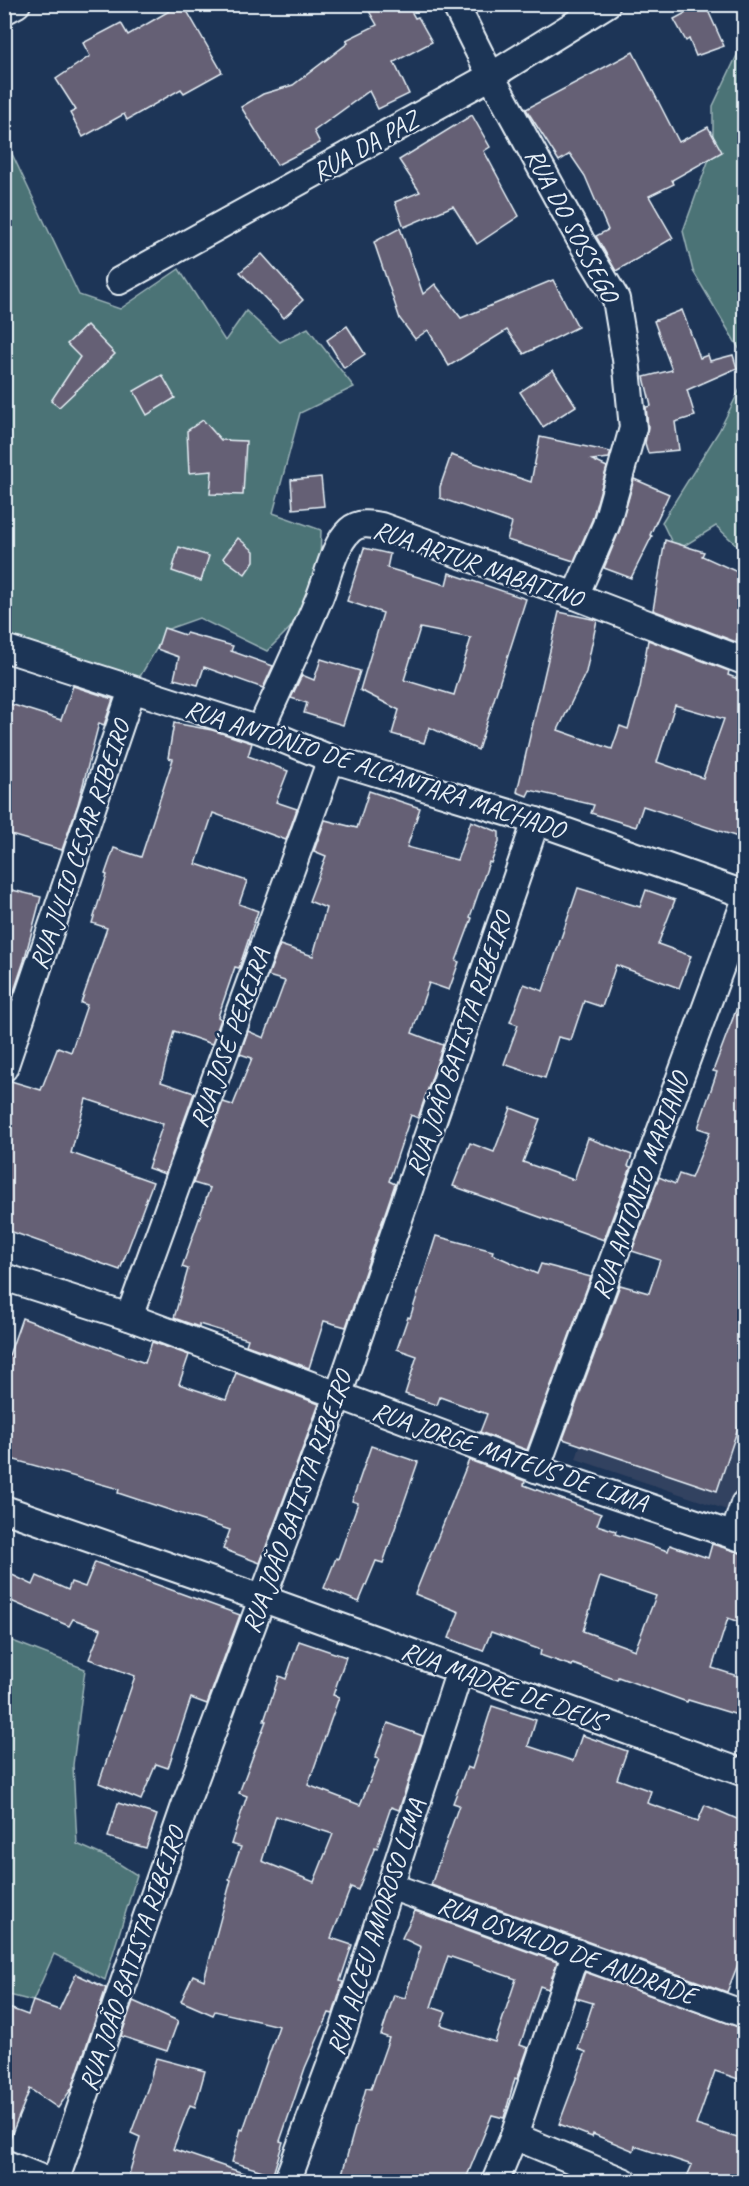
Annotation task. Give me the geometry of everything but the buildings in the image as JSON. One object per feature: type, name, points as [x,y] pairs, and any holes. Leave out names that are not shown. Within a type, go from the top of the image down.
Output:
[{"type":"street","points":[[4,12],[17,4]]},
{"type":"street","name":"RUA DO SOSSEGO","points":[[455,4],[491,76],[581,241],[616,299],[633,428],[606,525],[575,596]]},
{"type":"street","name":"RUA DA PAZ","points":[[119,281],[491,76],[607,4]]},
{"type":"street","name":"RUA ARTUR NABATINO","points":[[260,730],[319,599],[337,550],[349,531],[357,525],[368,523],[575,596],[744,660]]},
{"type":"street","name":"RUA ANTÔNIO DE ALCANTARA MACHADO","points":[[4,648],[260,730],[331,759],[536,821],[744,894]]},
{"type":"street","name":"RUA JULIO CESAR RIBEIRO","points":[[4,1068],[132,690]]},
{"type":"street","name":"RUA JOSÉ PEREIRA","points":[[129,1317],[331,759]]},
{"type":"street","name":"RUA JOÃO BATISTA RIBEIRO","points":[[53,2181],[187,1800],[338,1396],[536,821]]},
{"type":"street","name":"RUA ANTONIO MARIANO","points":[[536,1469],[744,904]]},
{"type":"street","name":"RUA JORGE MATEUS DE LIMA","points":[[4,1277],[129,1317],[536,1469],[739,1537]]},
{"type":"street","points":[[739,1537],[744,1504]]},
{"type":"street","name":"RUA MADRE DE DEUS","points":[[4,1509],[261,1598],[744,1773]]},
{"type":"street","name":"RUA ALCEU AMOROSO LIMA","points":[[287,2181],[344,2028],[460,1670]]},
{"type":"street","name":"RUA OSVALDO DE ANDRADE","points":[[390,1886],[744,2014]]},
{"type":"street","points":[[495,2181],[514,2136],[576,1952]]},
{"type":"street","points":[[514,2136],[625,2181]]},
{"type":"street","points":[[4,2163],[53,2181]]},
{"type":"shaded area","points":[[599,1386],[744,1436],[744,1497],[739,1514],[576,1459]]},
{"type":"green space","points":[[744,46],[744,357],[693,271],[683,231],[713,148],[713,106],[740,49]]},
{"type":"green space","points":[[4,137],[79,295],[120,309],[179,269],[225,341],[246,311],[280,342],[308,328],[354,387],[300,413],[273,513],[321,530],[319,599],[267,651],[199,618],[168,629],[132,690],[5,632]]},
{"type":"green space","points":[[744,381],[744,552],[716,526],[676,551],[662,522],[719,431]]},
{"type":"green space","points":[[5,1638],[85,1669],[73,1765],[77,1844],[113,1860],[137,1875],[105,1980],[54,1954],[33,2001],[5,1994]]}]
